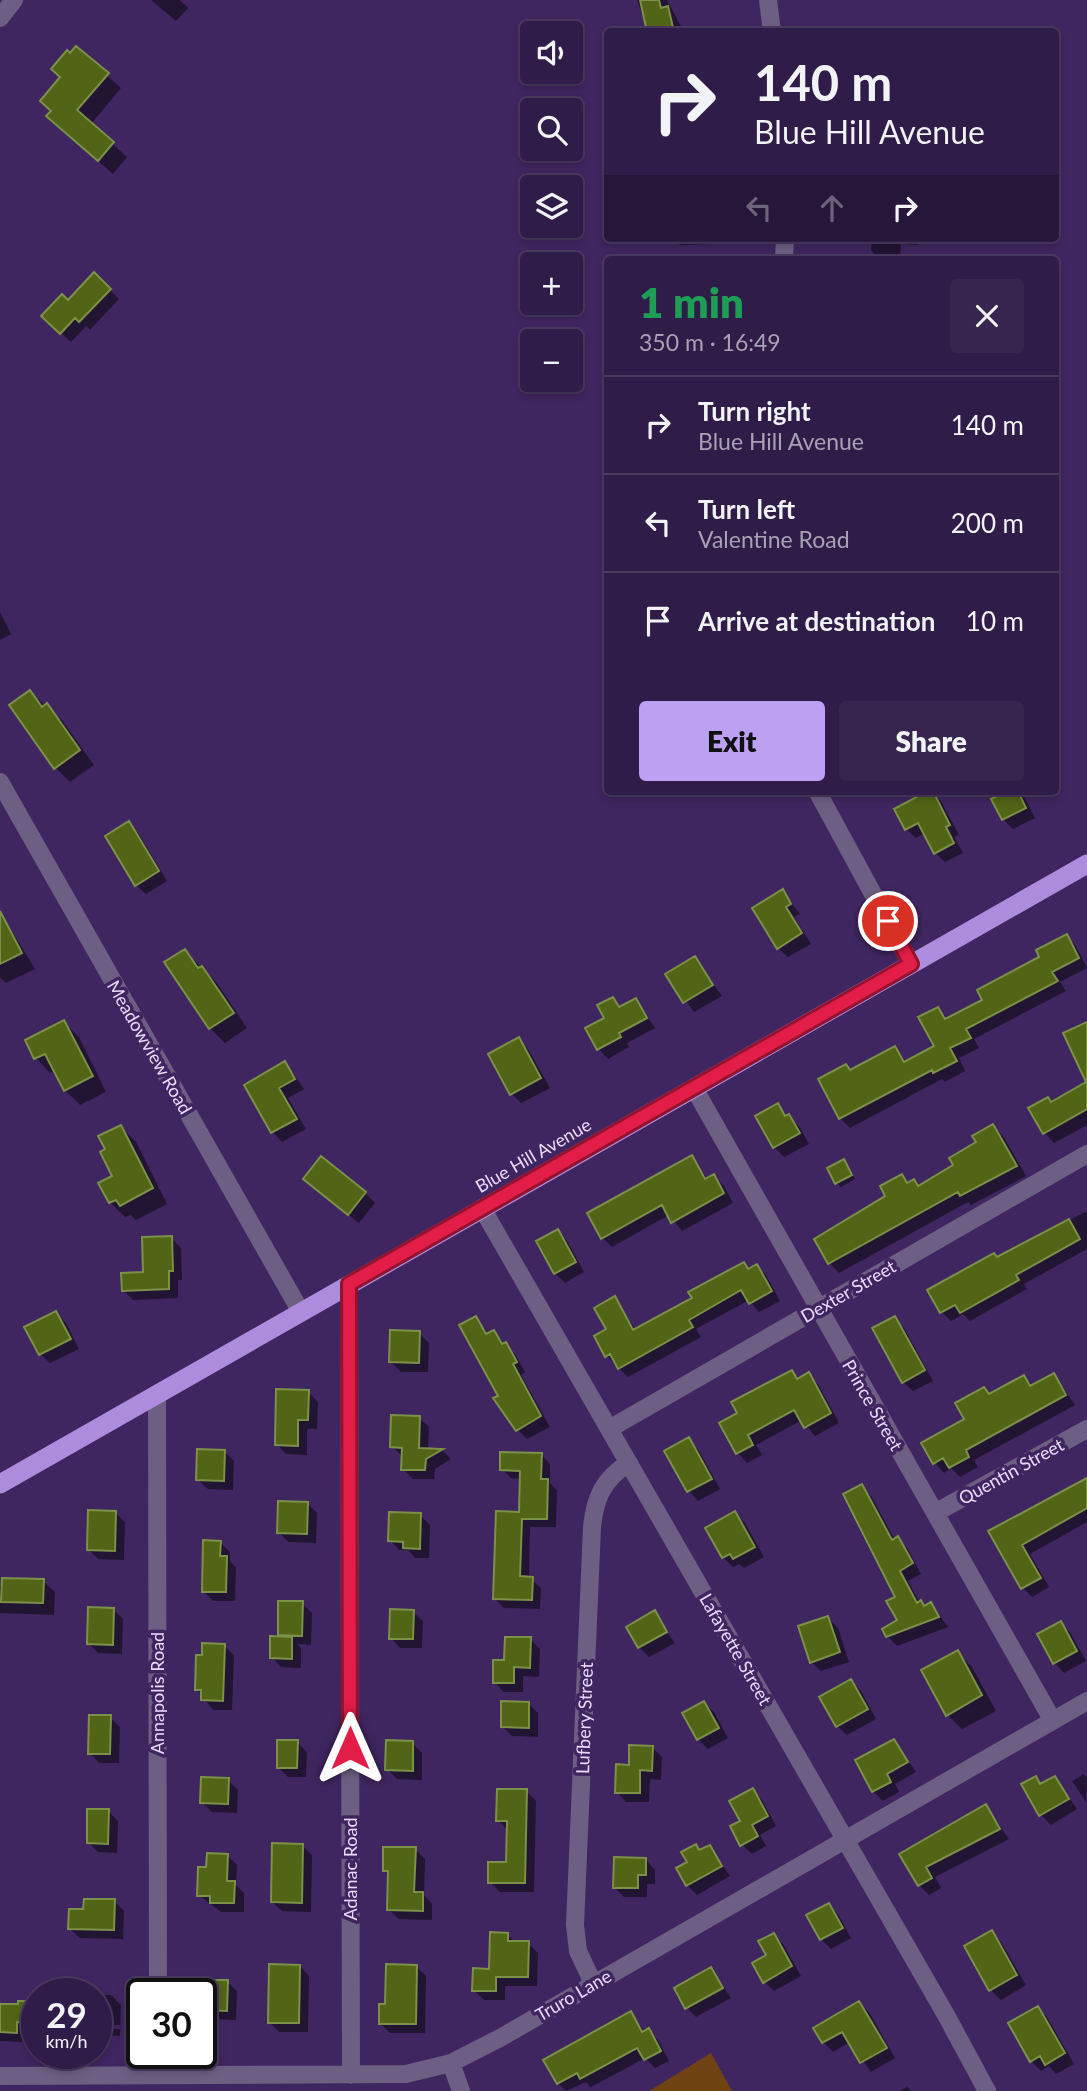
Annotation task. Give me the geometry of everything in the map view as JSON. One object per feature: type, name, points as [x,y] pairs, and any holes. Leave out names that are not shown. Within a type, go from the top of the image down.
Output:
[{"type":"highway","name":"Blue Hill Avenue","points":[[0,1484],[1087,864]]},
{"type":"street","points":[[0,18],[14,0]]},
{"type":"street","points":[[768,0],[772,28]]},
{"type":"street","name":"Meadowview Road","points":[[0,782],[301,1312]]},
{"type":"street","points":[[819,795],[911,964]]},
{"type":"street","name":"Prince Street","points":[[694,1088],[1053,1721]]},
{"type":"street","name":"Dexter Street","points":[[609,1429],[1087,1154]]},
{"type":"street","name":"Lafayette Street","points":[[482,1208],[846,1839],[987,2091]]},
{"type":"street","name":"Adanac Road","points":[[349,1284],[351,2075]]},
{"type":"street","name":"Annapolis Road","points":[[156,1394],[158,1978]]},
{"type":"street","name":"Quentin Street","points":[[934,1513],[1087,1429]]},
{"type":"street","name":"Lufbery Street","points":[[593,1983],[578,1951],[575,1925],[592,1527],[601,1490],[613,1473],[629,1463]]},
{"type":"street","name":"Truro Lane","points":[[0,2076],[158,2075],[209,2083],[421,2073],[451,2063],[1087,1701]]},
{"type":"street","points":[[451,2063],[461,2091]]},
{"type":"street","points":[[158,2069],[158,2075]]},
{"type":"shaded area","points":[[711,2053],[732,2091],[649,2091]]},
{"type":"building","points":[[640,0],[659,0],[661,8],[668,6],[673,28],[646,28]]},
{"type":"building","points":[[76,46],[109,73],[77,110],[114,142],[98,161],[46,116],[51,111],[40,101],[60,77],[51,69],[67,50],[70,53]]},
{"type":"building","points":[[94,272],[111,289],[79,322],[75,318],[60,334],[41,316],[62,294],[68,300]]},
{"type":"building","points":[[30,690],[42,707],[47,703],[80,750],[54,769],[9,705]]},
{"type":"building","points":[[920,795],[935,795],[950,825],[946,827],[954,843],[934,854],[918,823],[905,830],[894,809]]},
{"type":"building","points":[[999,795],[1020,795],[1026,808],[1002,820],[991,799]]},
{"type":"building","points":[[129,821],[159,871],[135,886],[105,836]]},
{"type":"building","points":[[783,889],[791,904],[786,907],[802,933],[777,949],[752,908]]},
{"type":"building","points":[[0,911],[22,953],[0,964]]},
{"type":"building","points":[[1067,934],[1079,958],[1052,972],[1058,981],[966,1029],[971,1038],[950,1048],[957,1061],[933,1073],[932,1070],[839,1119],[818,1079],[846,1064],[850,1070],[895,1046],[904,1062],[934,1046],[918,1017],[938,1007],[945,1019],[982,1000],[977,990],[1039,957],[1036,950]]},
{"type":"building","points":[[185,949],[198,968],[202,966],[234,1013],[209,1029],[164,962]]},
{"type":"building","points":[[695,956],[713,985],[683,1003],[665,974]]},
{"type":"building","points":[[613,997],[619,1007],[636,998],[647,1018],[619,1033],[621,1037],[597,1050],[585,1028],[604,1018],[597,1005]]},
{"type":"building","points":[[64,1020],[93,1076],[64,1091],[45,1054],[34,1059],[25,1040]]},
{"type":"building","points":[[1087,1022],[1087,1109],[1043,1134],[1028,1108],[1048,1097],[1051,1102],[1086,1082],[1063,1033]]},
{"type":"building","points":[[519,1037],[541,1078],[510,1095],[488,1054]]},
{"type":"building","points":[[285,1061],[295,1079],[279,1088],[297,1119],[271,1133],[244,1085]]},
{"type":"building","points":[[778,1103],[785,1116],[789,1114],[800,1133],[773,1148],[755,1116]]},
{"type":"building","points":[[993,1124],[1017,1166],[960,1196],[958,1192],[828,1264],[814,1239],[885,1196],[880,1186],[902,1174],[907,1183],[914,1179],[918,1186],[953,1165],[949,1158],[976,1142],[972,1136]]},
{"type":"building","points":[[121,1125],[153,1188],[120,1206],[116,1200],[109,1203],[98,1183],[112,1176],[100,1152],[105,1149],[98,1136]]},
{"type":"building","points":[[692,1155],[705,1179],[714,1174],[724,1193],[671,1223],[662,1205],[601,1239],[587,1213]]},
{"type":"building","points":[[321,1156],[366,1192],[348,1215],[303,1179]]},
{"type":"building","points":[[844,1159],[852,1175],[835,1184],[827,1168]]},
{"type":"building","points":[[1069,1219],[1080,1239],[1016,1275],[1019,1280],[960,1313],[955,1305],[940,1313],[927,1290],[994,1253],[997,1257]]},
{"type":"building","points":[[558,1229],[576,1262],[554,1274],[536,1241]]},
{"type":"building","points":[[172,1236],[173,1271],[169,1271],[169,1289],[122,1291],[121,1273],[143,1272],[142,1237]]},
{"type":"building","points":[[744,1262],[748,1269],[757,1264],[772,1291],[749,1304],[741,1290],[689,1320],[693,1327],[618,1369],[610,1354],[605,1357],[594,1336],[606,1329],[594,1308],[615,1296],[633,1330],[692,1298],[688,1292]]},
{"type":"building","points":[[56,1311],[71,1339],[39,1355],[24,1327]]},
{"type":"building","points":[[476,1316],[486,1334],[494,1330],[502,1344],[506,1342],[517,1362],[513,1364],[541,1416],[516,1431],[493,1398],[498,1396],[459,1325]]},
{"type":"building","points":[[895,1316],[925,1370],[902,1383],[872,1328]]},
{"type":"building","points":[[390,1330],[420,1331],[419,1363],[389,1362]]},
{"type":"building","points":[[792,1370],[797,1379],[809,1372],[831,1413],[804,1428],[794,1410],[748,1435],[753,1445],[736,1454],[719,1423],[737,1413],[731,1402]]},
{"type":"building","points":[[1054,1373],[1066,1395],[966,1450],[969,1457],[949,1468],[943,1458],[933,1464],[921,1443],[964,1419],[955,1403],[984,1387],[989,1394],[1024,1375],[1030,1386]]},
{"type":"building","points":[[276,1389],[309,1390],[308,1420],[298,1420],[298,1446],[275,1445]]},
{"type":"building","points":[[391,1415],[420,1416],[419,1448],[443,1449],[426,1459],[425,1470],[401,1470],[402,1448],[390,1447]]},
{"type":"building","points":[[689,1437],[712,1479],[687,1492],[664,1451]]},
{"type":"building","points":[[197,1449],[225,1450],[224,1481],[196,1480]]},
{"type":"building","points":[[500,1452],[542,1453],[541,1479],[548,1479],[547,1519],[522,1519],[520,1576],[533,1577],[532,1600],[493,1599],[496,1511],[519,1512],[520,1471],[500,1470]]},
{"type":"building","points":[[1087,1478],[1087,1508],[1022,1545],[1041,1578],[1021,1589],[988,1531]]},
{"type":"building","points":[[862,1484],[892,1540],[898,1536],[913,1563],[900,1571],[917,1603],[921,1600],[924,1606],[931,1602],[939,1617],[886,1637],[882,1629],[897,1620],[886,1601],[895,1597],[843,1494]]},
{"type":"building","points":[[278,1501],[308,1502],[307,1534],[277,1533]]},
{"type":"building","points":[[88,1510],[116,1511],[115,1551],[87,1550]]},
{"type":"building","points":[[735,1511],[755,1547],[733,1559],[730,1554],[722,1558],[705,1528]]},
{"type":"building","points":[[389,1512],[421,1513],[420,1549],[403,1548],[403,1542],[388,1541]]},
{"type":"building","points":[[203,1540],[221,1541],[220,1556],[227,1556],[226,1592],[202,1592]]},
{"type":"building","points":[[2,1578],[44,1579],[43,1603],[1,1602]]},
{"type":"building","points":[[278,1601],[303,1601],[302,1636],[278,1635]]},
{"type":"building","points":[[88,1607],[114,1608],[113,1645],[87,1644]]},
{"type":"building","points":[[390,1609],[414,1610],[413,1639],[389,1639]]},
{"type":"building","points":[[655,1610],[667,1632],[638,1648],[626,1627]]},
{"type":"building","points":[[828,1616],[840,1652],[810,1663],[798,1626]]},
{"type":"building","points":[[1061,1621],[1077,1651],[1053,1664],[1037,1634]]},
{"type":"building","points":[[270,1636],[292,1637],[292,1659],[270,1658]]},
{"type":"building","points":[[505,1637],[531,1637],[530,1668],[514,1667],[514,1683],[493,1683],[493,1660],[504,1660]]},
{"type":"building","points":[[202,1643],[225,1644],[223,1701],[201,1700],[201,1690],[195,1690],[196,1655],[202,1655]]},
{"type":"building","points":[[958,1650],[982,1695],[946,1716],[921,1670]]},
{"type":"building","points":[[851,1679],[868,1709],[836,1727],[819,1697]]},
{"type":"building","points":[[501,1701],[529,1702],[529,1728],[501,1727]]},
{"type":"building","points":[[704,1701],[719,1728],[697,1740],[682,1713]]},
{"type":"building","points":[[89,1715],[111,1715],[110,1754],[88,1754]]},
{"type":"building","points":[[894,1739],[908,1762],[887,1774],[891,1782],[872,1792],[855,1760]]},
{"type":"building","points":[[277,1740],[298,1740],[297,1768],[277,1768]]},
{"type":"building","points":[[386,1740],[413,1741],[413,1771],[385,1770]]},
{"type":"building","points":[[629,1745],[653,1746],[652,1771],[640,1770],[640,1793],[615,1793],[616,1764],[629,1765]]},
{"type":"building","points":[[1036,1776],[1040,1784],[1055,1776],[1069,1799],[1039,1816],[1021,1784]]},
{"type":"building","points":[[201,1777],[229,1778],[228,1804],[200,1803]]},
{"type":"building","points":[[753,1788],[768,1816],[752,1825],[758,1836],[740,1846],[730,1826],[740,1821],[729,1801]]},
{"type":"building","points":[[497,1789],[527,1789],[525,1883],[488,1883],[488,1862],[506,1862],[507,1821],[496,1821]]},
{"type":"building","points":[[986,1804],[1000,1829],[926,1867],[932,1878],[918,1886],[899,1854]]},
{"type":"building","points":[[87,1809],[109,1809],[108,1844],[87,1843]]},
{"type":"building","points":[[272,1843],[303,1844],[302,1903],[271,1902]]},
{"type":"building","points":[[696,1844],[699,1850],[710,1845],[722,1866],[686,1886],[676,1868],[687,1862],[681,1852]]},
{"type":"building","points":[[383,1847],[416,1847],[414,1892],[423,1892],[423,1911],[387,1910],[388,1871],[383,1871]]},
{"type":"building","points":[[207,1853],[228,1854],[227,1881],[235,1881],[234,1903],[210,1903],[210,1896],[197,1896],[198,1867],[206,1867]]},
{"type":"building","points":[[614,1857],[646,1858],[646,1875],[638,1875],[638,1888],[613,1888]]},
{"type":"building","points":[[84,1899],[115,1899],[114,1930],[68,1929],[69,1909],[83,1909]]},
{"type":"building","points":[[829,1903],[843,1928],[820,1940],[806,1915]]},
{"type":"building","points":[[992,1930],[1017,1975],[989,1991],[964,1946]]},
{"type":"building","points":[[490,1932],[508,1933],[508,1941],[529,1941],[528,1977],[496,1977],[496,1991],[472,1991],[473,1968],[489,1969]]},
{"type":"building","points":[[774,1933],[792,1966],[763,1983],[752,1963],[766,1955],[758,1941]]},
{"type":"building","points":[[269,1964],[300,1965],[299,2023],[268,2023]]},
{"type":"building","points":[[386,1964],[417,1965],[416,2024],[379,2024],[379,2004],[385,2004]]},
{"type":"building","points":[[711,1967],[723,1988],[685,2009],[674,1988]]},
{"type":"building","points":[[217,1980],[228,1980],[227,2011],[217,2011]]},
{"type":"building","points":[[18,2001],[21,2001],[21,2022],[17,2022],[17,2033],[0,2032],[0,2004],[18,2004]]},
{"type":"building","points":[[859,2001],[887,2048],[860,2063],[842,2032],[822,2043],[813,2028]]},
{"type":"building","points":[[1038,2006],[1065,2053],[1045,2065],[1040,2056],[1030,2062],[1008,2023]]},
{"type":"building","points":[[631,2011],[642,2032],[649,2028],[661,2051],[644,2060],[637,2048],[580,2079],[577,2073],[557,2084],[543,2060]]},
{"type":"route","points":[[350,1748],[349,1284],[911,964],[888,921]]}]
